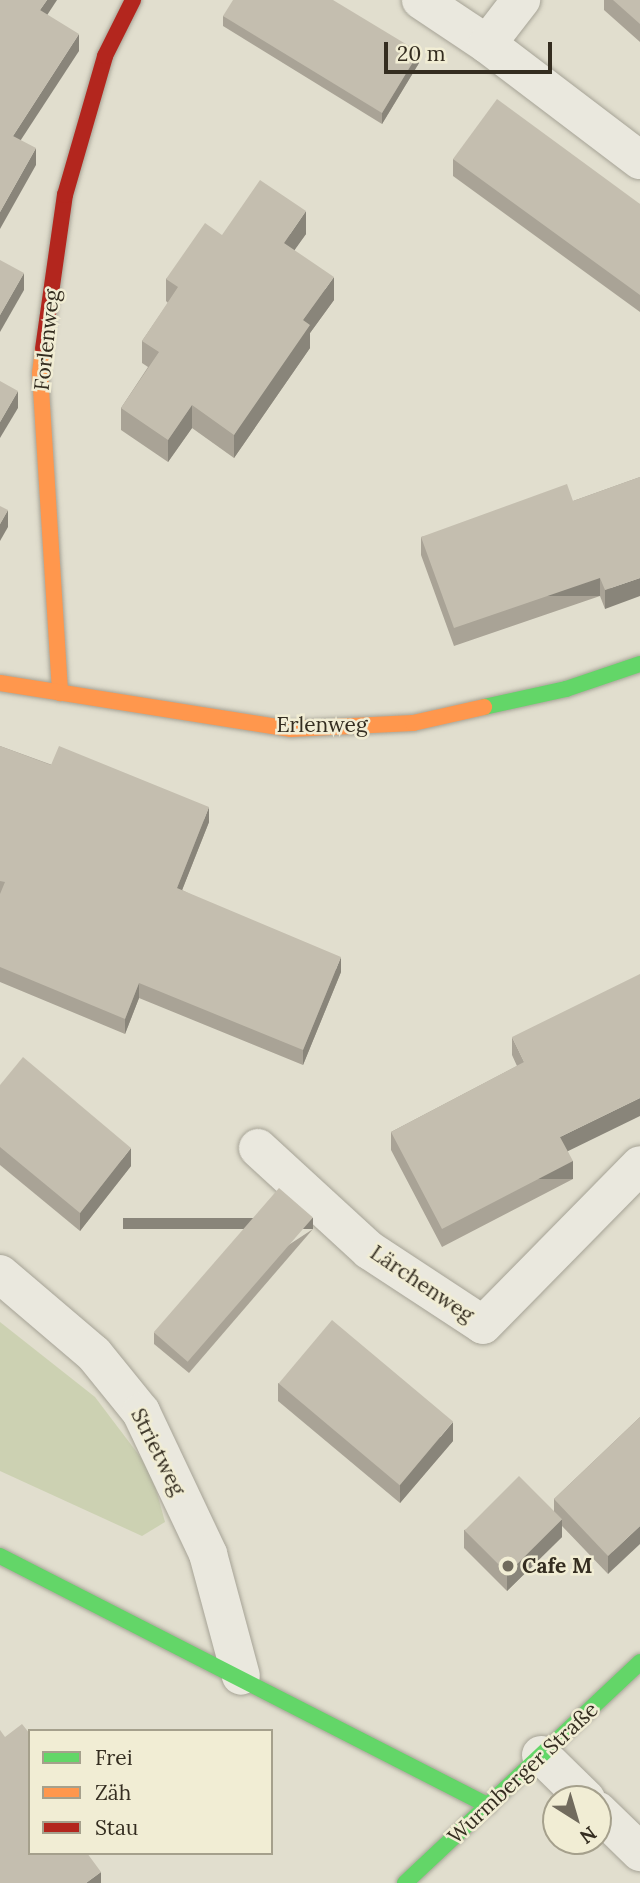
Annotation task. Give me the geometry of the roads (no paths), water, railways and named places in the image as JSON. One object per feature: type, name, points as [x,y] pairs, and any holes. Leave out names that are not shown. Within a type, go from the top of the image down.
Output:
[{"type":"street","name":"Forlenweg","points":[[60,693],[40,373],[65,195],[105,56],[133,0]]},
{"type":"street","points":[[421,0],[487,44],[640,160]]},
{"type":"street","points":[[487,44],[521,0]]},
{"type":"street","name":"Erlenweg","points":[[0,683],[291,729],[413,723],[566,689],[640,664]]},
{"type":"street","name":"Lärchenweg","points":[[258,1147],[369,1250],[483,1325],[640,1165]]},
{"type":"street","name":"Strietweg","points":[[0,1274],[94,1354],[141,1412],[208,1554],[241,1676]]},
{"type":"street","points":[[0,1556],[241,1676],[489,1806]]},
{"type":"street","name":"Wurmberger Straße","points":[[405,1883],[640,1662]]},
{"type":"street","points":[[541,1755],[572,1785]]},
{"type":"street","points":[[612,1825],[640,1852]]},
{"type":"place","name":"Cafe M","points":[[508,1566]]}]
